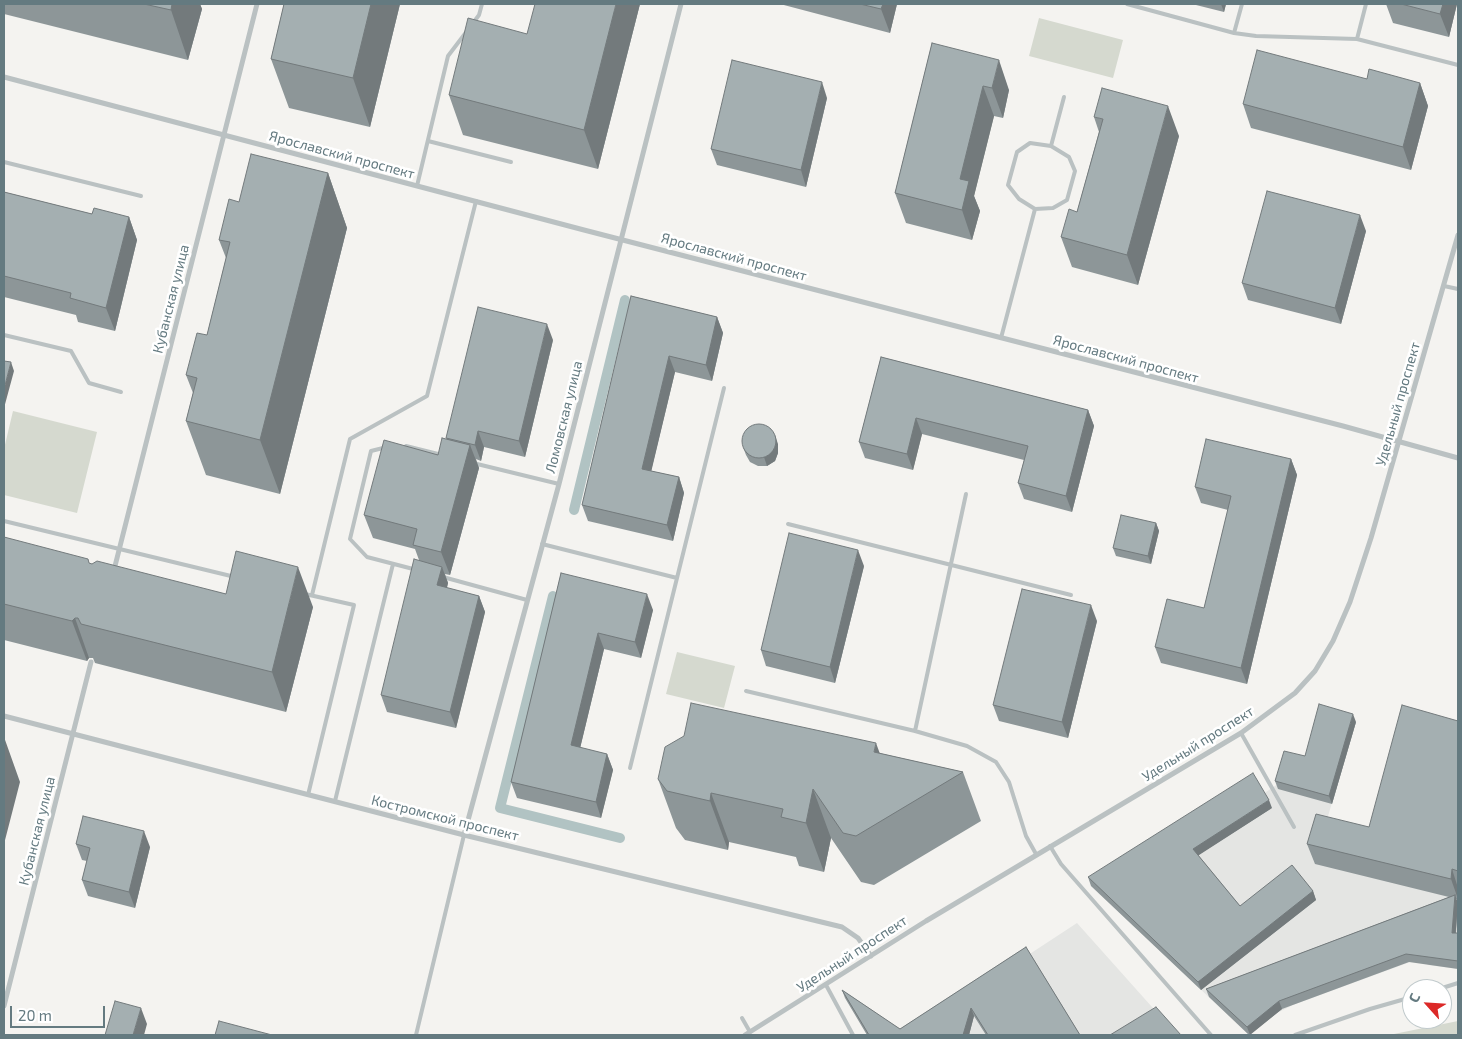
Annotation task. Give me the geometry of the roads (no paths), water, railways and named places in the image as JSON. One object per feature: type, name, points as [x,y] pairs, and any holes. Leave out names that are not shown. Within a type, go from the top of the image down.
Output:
[{"type":"street","name":"Кубанская улица","points":[[113,574],[257,4]]},
{"type":"street","name":"Ломовская улица","points":[[464,835],[559,484],[681,4]]},
{"type":"street","name":"Ярославский проспект","points":[[4,77],[1458,458]]},
{"type":"street","name":"Удельный проспект","points":[[747,1034],[1036,854],[1241,733],[1295,693],[1315,671],[1333,641],[1356,584],[1458,235]]},
{"type":"street","name":"Кубанская улица","points":[[4,1006],[91,662]]},
{"type":"street","name":"Костромской проспект","points":[[4,716],[464,835],[842,927],[858,938],[871,956]]},
{"type":"lane","points":[[417,186],[448,56],[479,15],[482,4]]},
{"type":"lane","points":[[1127,4],[1234,33],[1256,36],[1357,39],[1458,66]]},
{"type":"lane","points":[[1234,33],[1242,4]]},
{"type":"lane","points":[[1357,39],[1366,4]]},
{"type":"lane","points":[[1051,146],[1064,97]]},
{"type":"lane","points":[[428,141],[511,162]]},
{"type":"lane","points":[[1030,143],[1051,146],[1068,157],[1075,171],[1067,200],[1053,208],[1035,209],[1019,199],[1008,185],[1017,152],[1030,143]]},
{"type":"lane","points":[[4,162],[141,196]]},
{"type":"lane","points":[[312,595],[350,439],[427,396],[476,201]]},
{"type":"lane","points":[[1001,338],[1035,209]]},
{"type":"lane","points":[[1444,286],[1458,289]]},
{"type":"lane","points":[[4,335],[71,351],[89,383],[121,392]]},
{"type":"lane","points":[[630,768],[724,388]]},
{"type":"lane","points":[[398,444],[443,456]]},
{"type":"lane","points":[[389,446],[371,451],[350,539],[367,557],[419,571]]},
{"type":"lane","points":[[471,463],[559,484]]},
{"type":"lane","points":[[915,731],[966,494]]},
{"type":"lane","points":[[4,521],[238,577]]},
{"type":"lane","points":[[788,524],[1071,595]]},
{"type":"lane","points":[[542,544],[677,578]]},
{"type":"lane","points":[[335,801],[393,564]]},
{"type":"lane","points":[[436,575],[527,600]]},
{"type":"lane","points":[[303,593],[354,605],[308,795]]},
{"type":"lane","points":[[746,691],[915,731],[967,746],[996,762],[1009,782],[1026,836],[1036,854]]},
{"type":"lane","points":[[1241,733],[1294,827]]},
{"type":"lane","points":[[416,1035],[464,835]]},
{"type":"lane","points":[[1050,846],[1061,864],[1211,1035]]},
{"type":"lane","points":[[826,985],[853,1035]]},
{"type":"lane","points":[[1295,1035],[1402,1000]]},
{"type":"lane","points":[[742,1018],[747,1034]]},
{"type":"waterway","points":[[574,510],[625,300]]},
{"type":"waterway","points":[[553,596],[500,808],[620,838]]}]
